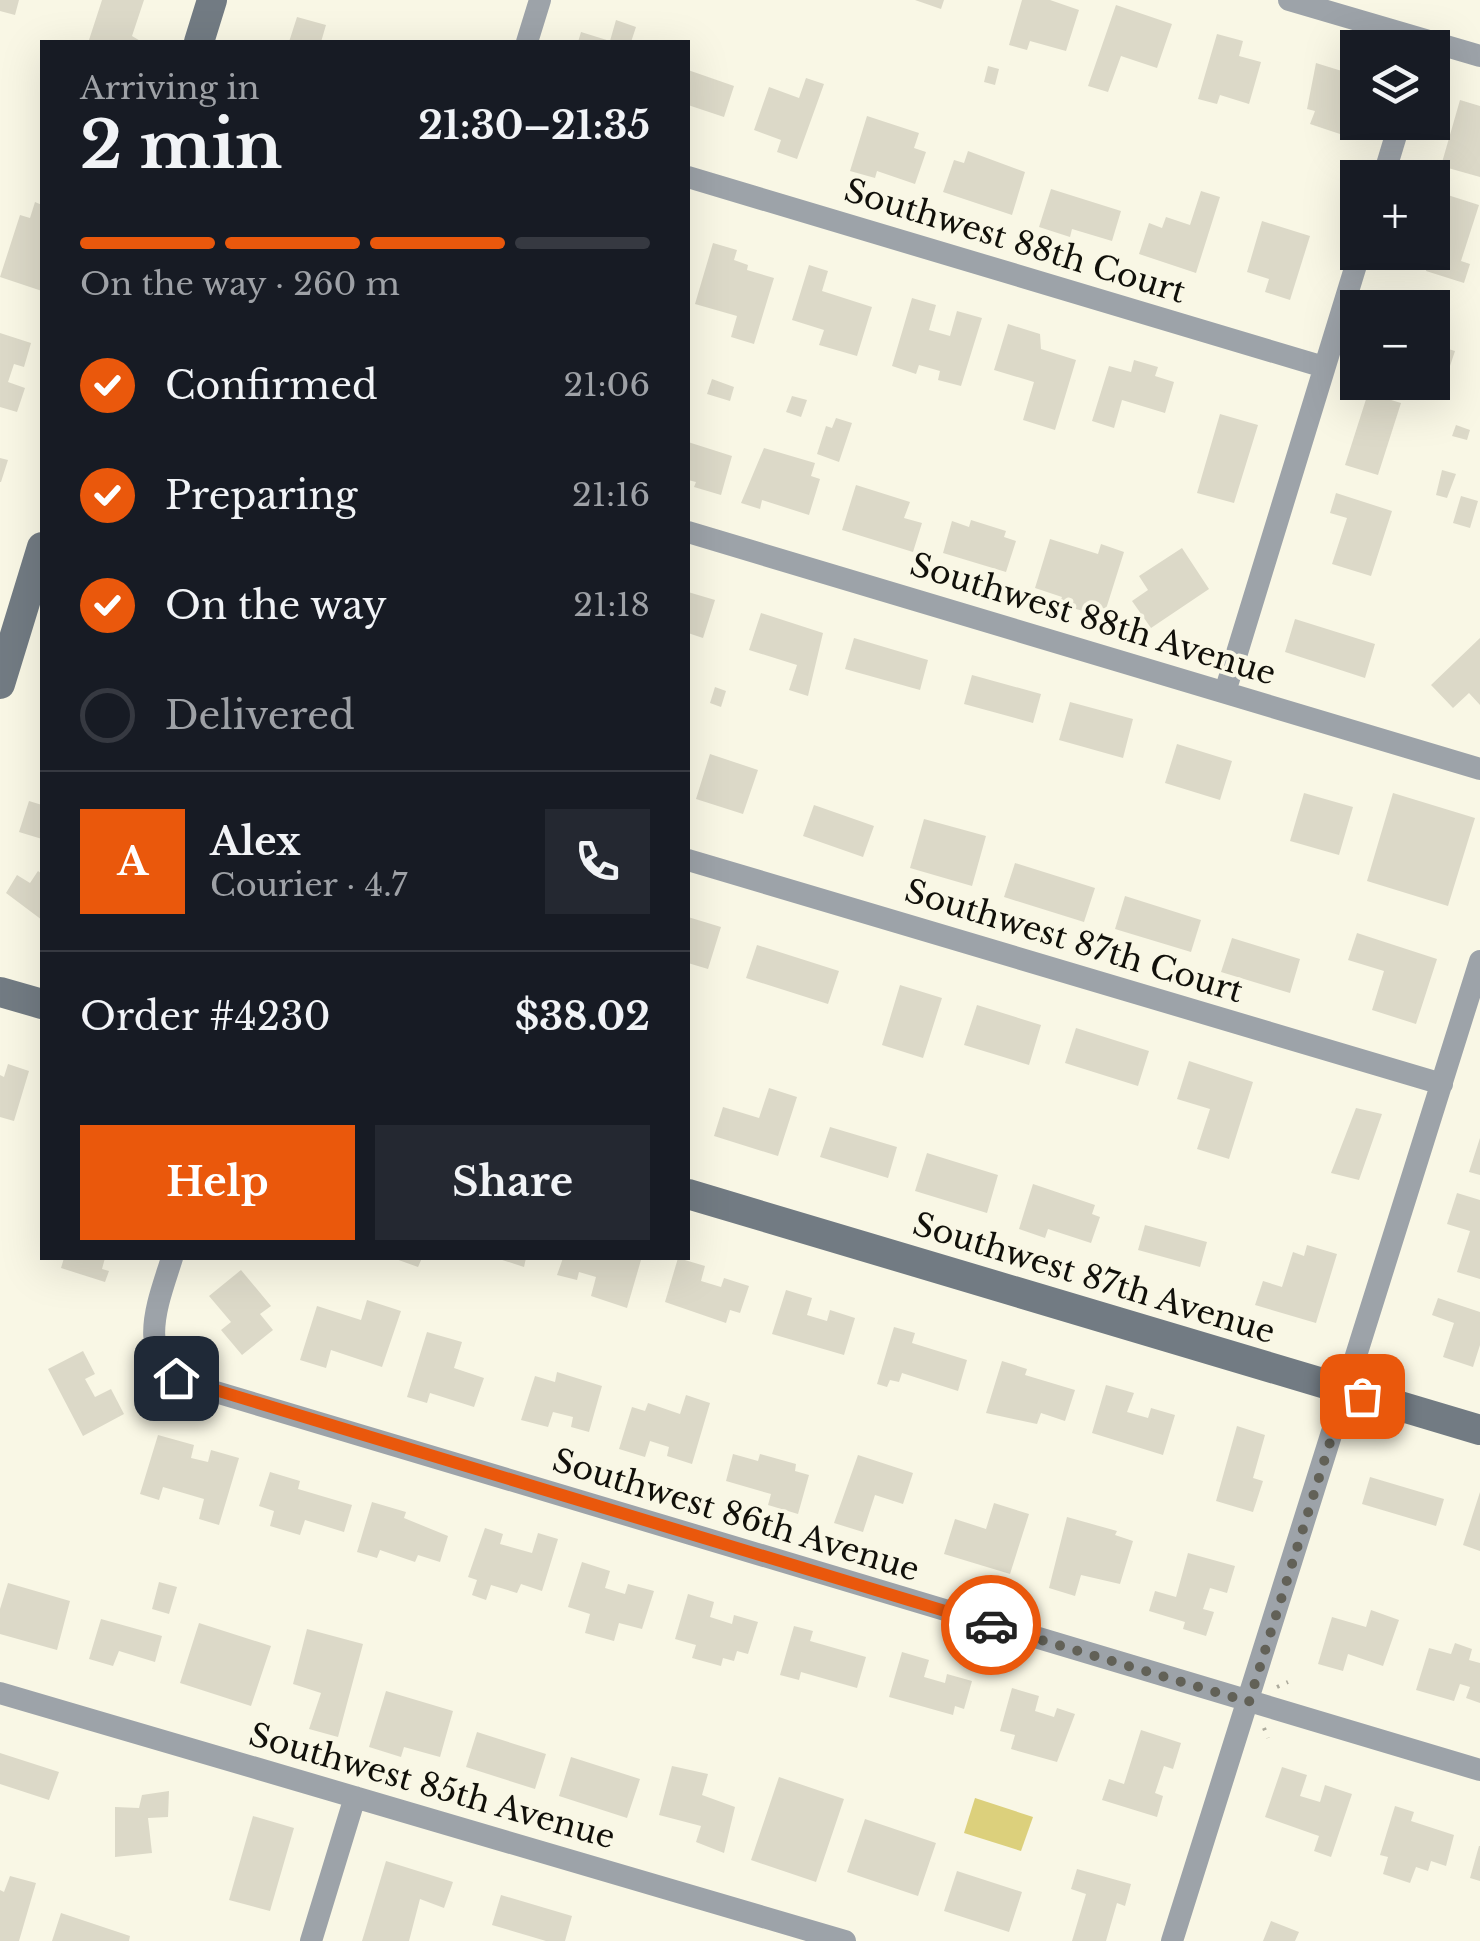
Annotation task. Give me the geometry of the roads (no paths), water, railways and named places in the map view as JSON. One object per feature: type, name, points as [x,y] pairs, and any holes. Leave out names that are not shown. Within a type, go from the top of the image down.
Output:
[{"type":"street","points":[[200,40],[212,0]]},
{"type":"street","points":[[528,40],[540,0]]},
{"type":"street","points":[[1289,0],[1330,6],[1389,30]]},
{"type":"street","points":[[1450,50],[1480,56]]},
{"type":"street","name":"Southwest 88th Court","points":[[690,178],[1324,367]]},
{"type":"street","points":[[1225,692],[1354,270]]},
{"type":"street","name":"Southwest 88th Avenue","points":[[690,533],[1480,768]]},
{"type":"street","points":[[0,684],[40,554]]},
{"type":"street","name":"Southwest 87th Court","points":[[690,861],[1442,1084]]},
{"type":"street","points":[[1172,1941],[1480,962]]},
{"type":"street","points":[[0,992],[40,1003]]},
{"type":"street","name":"Southwest 87th Avenue","points":[[690,1195],[1480,1430]]},
{"type":"street","name":"Southwest 86th Avenue","points":[[171,1260],[153,1321],[158,1356],[176,1378],[219,1395],[1480,1770]]},
{"type":"street","name":"Southwest 85th Avenue","points":[[0,1693],[845,1941]]},
{"type":"street","points":[[311,1941],[356,1797]]}]
